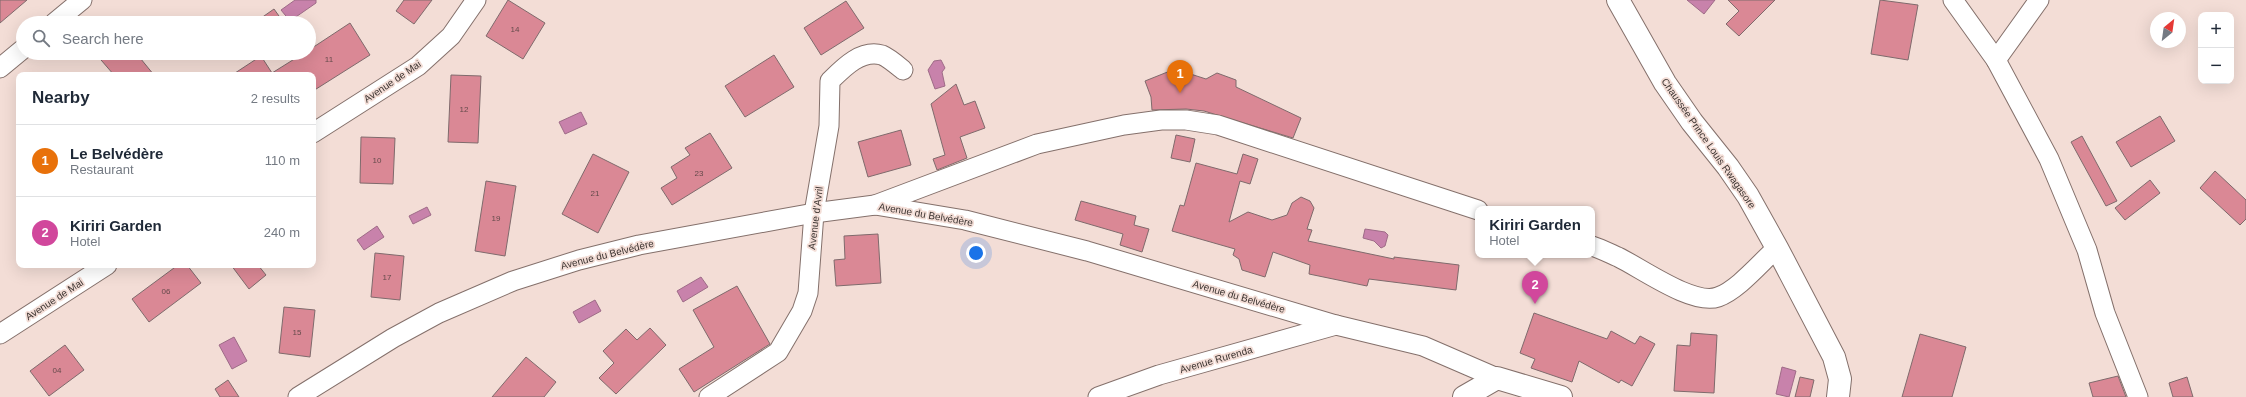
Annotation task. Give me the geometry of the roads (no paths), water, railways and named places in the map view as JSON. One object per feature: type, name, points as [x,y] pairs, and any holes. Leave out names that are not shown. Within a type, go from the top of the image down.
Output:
[{"type":"street","points":[[63,16],[82,0]]},
{"type":"street","name":"Avenue de Mai","points":[[316,131],[418,66],[452,36],[476,0]]},
{"type":"street","name":"Chaussée Prince Louis Rwagasore","points":[[1618,0],[1665,83],[1692,122],[1728,167],[1748,196],[1777,248],[1834,357],[1840,379],[1838,397]]},
{"type":"street","points":[[1953,0],[1996,60],[2052,166],[2086,250],[2105,313],[2138,397]]},
{"type":"street","points":[[1996,60],[2039,0]]},
{"type":"street","name":"Avenue d'Avril","points":[[708,397],[778,352],[794,328],[802,311],[808,293],[814,213],[828,126],[830,81],[851,62],[868,54],[882,55],[903,70]]},
{"type":"street","points":[[0,68],[16,55]]},
{"type":"street","points":[[875,205],[1037,144],[1124,125],[1161,120],[1186,120],[1218,125],[1475,209]]},
{"type":"street","name":"Avenue du Belvédère","points":[[298,397],[425,320],[482,293],[513,281],[579,260],[639,245],[814,213],[875,205],[965,220],[1079,249],[1336,324],[1423,346],[1497,378]]},
{"type":"street","points":[[1595,247],[1618,256],[1686,293],[1702,298],[1718,298],[1732,290],[1777,248]]},
{"type":"street","name":"Avenue de Mai","points":[[0,334],[102,268]]},
{"type":"street","name":"Avenue Rurenda","points":[[1098,397],[1159,375],[1336,324]]},
{"type":"street","points":[[1464,397],[1497,378],[1561,397]]},
{"type":"place","name":"Le Belvédère","points":[[1180,93]]},
{"type":"place","name":"Kiriri Garden","points":[[1535,304]]}]
